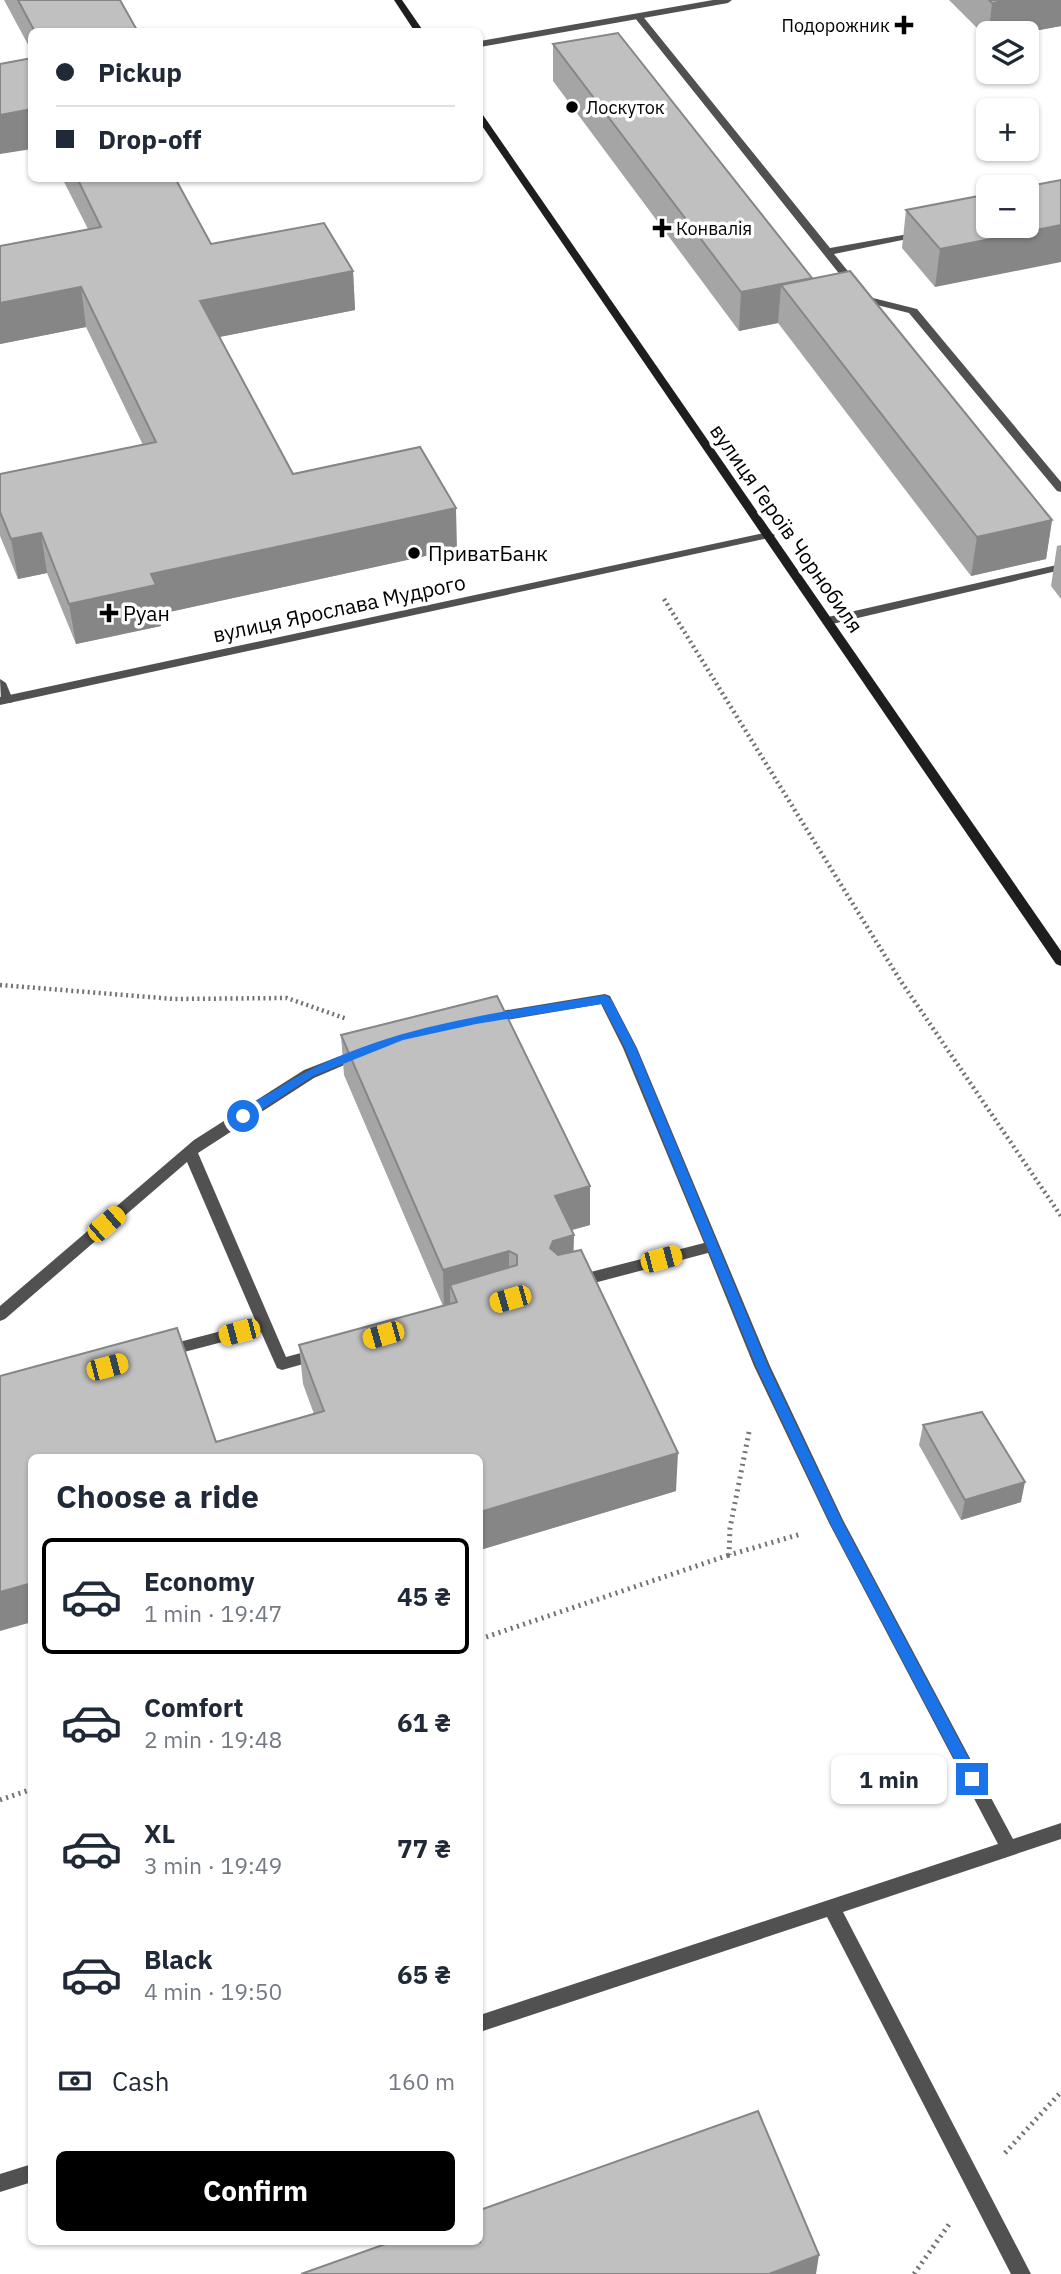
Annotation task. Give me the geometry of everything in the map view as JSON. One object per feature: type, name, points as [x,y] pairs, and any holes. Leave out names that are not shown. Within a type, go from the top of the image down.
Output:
[{"type":"street","points":[[398,0],[417,28]]},
{"type":"street","points":[[483,43],[728,0]]},
{"type":"street","points":[[638,16],[865,299],[913,311],[1061,489]]},
{"type":"street","name":"вулиця Героїв Чорнобиля","points":[[483,121],[1061,961]]},
{"type":"street","points":[[828,252],[935,230]]},
{"type":"street","name":"вулиця Ярослава Мудрого","points":[[4,701],[769,535]]},
{"type":"street","points":[[828,621],[1061,567]]},
{"type":"street","points":[[0,683],[4,701]]},
{"type":"street","points":[[476,1020],[605,999],[630,1048],[762,1366],[837,1523],[1009,1848]]},
{"type":"street","points":[[0,1315],[190,1152],[309,1074],[366,1051]]},
{"type":"street","points":[[190,1152],[282,1364],[336,1349]]},
{"type":"street","points":[[559,1286],[712,1246]]},
{"type":"street","points":[[147,1356],[266,1325]]},
{"type":"street","points":[[483,2023],[1061,1831]]},
{"type":"street","points":[[831,1907],[1021,2274]]},
{"type":"street","points":[[0,2183],[28,2174]]},
{"type":"path","points":[[664,599],[900,981],[1061,1216]]},
{"type":"path","points":[[0,985],[174,999],[287,998],[350,1020]]},
{"type":"path","points":[[729,1555],[730,1528],[762,1366]]},
{"type":"path","points":[[483,1638],[729,1555],[837,1523]]},
{"type":"path","points":[[0,1800],[28,1790]]},
{"type":"building","points":[[18,0],[120,0],[136,28],[33,28]]},
{"type":"building","points":[[989,0],[1010,0],[992,3]]},
{"type":"building","points":[[618,33],[812,278],[741,292],[553,44]]},
{"type":"building","points":[[28,59],[28,110],[0,115],[0,64]]},
{"type":"building","points":[[1061,180],[1061,225],[1039,229],[1039,184]]},
{"type":"building","points":[[79,182],[177,182],[211,244],[324,223],[353,271],[200,301],[293,474],[420,447],[456,508],[151,574],[156,585],[69,604],[41,533],[11,539],[0,512],[0,474],[156,442],[81,287],[0,303],[0,246],[101,227]]},
{"type":"building","points":[[976,197],[976,238],[995,238],[940,249],[906,210]]},
{"type":"building","points":[[850,271],[1052,520],[977,537],[781,285]]},
{"type":"building","points":[[497,996],[590,1186],[555,1196],[574,1235],[553,1241],[550,1248],[558,1255],[581,1250],[678,1453],[483,1511],[483,1454],[28,1454],[28,1584],[0,1592],[0,1376],[177,1328],[216,1442],[324,1411],[299,1345],[457,1302],[450,1285],[517,1265],[517,1255],[509,1251],[443,1270],[341,1035]]},
{"type":"building","points":[[982,1412],[1025,1482],[965,1500],[923,1425]]},
{"type":"building","points":[[758,2111],[819,2255],[769,2274],[301,2274],[383,2245],[483,2245],[483,2209]]},
{"type":"place","name":"Подорожник","points":[[904,25]]},
{"type":"place","name":"Лоскуток","points":[[572,107]]},
{"type":"place","name":"Конвалія","points":[[662,228]]},
{"type":"place","name":"ПриватБанк","points":[[414,553]]},
{"type":"place","name":"Руан","points":[[109,613]]},
{"type":"route","points":[[243,1116],[309,1074],[401,1037],[476,1020],[605,999],[630,1048],[762,1366],[837,1523],[972,1779]]}]
